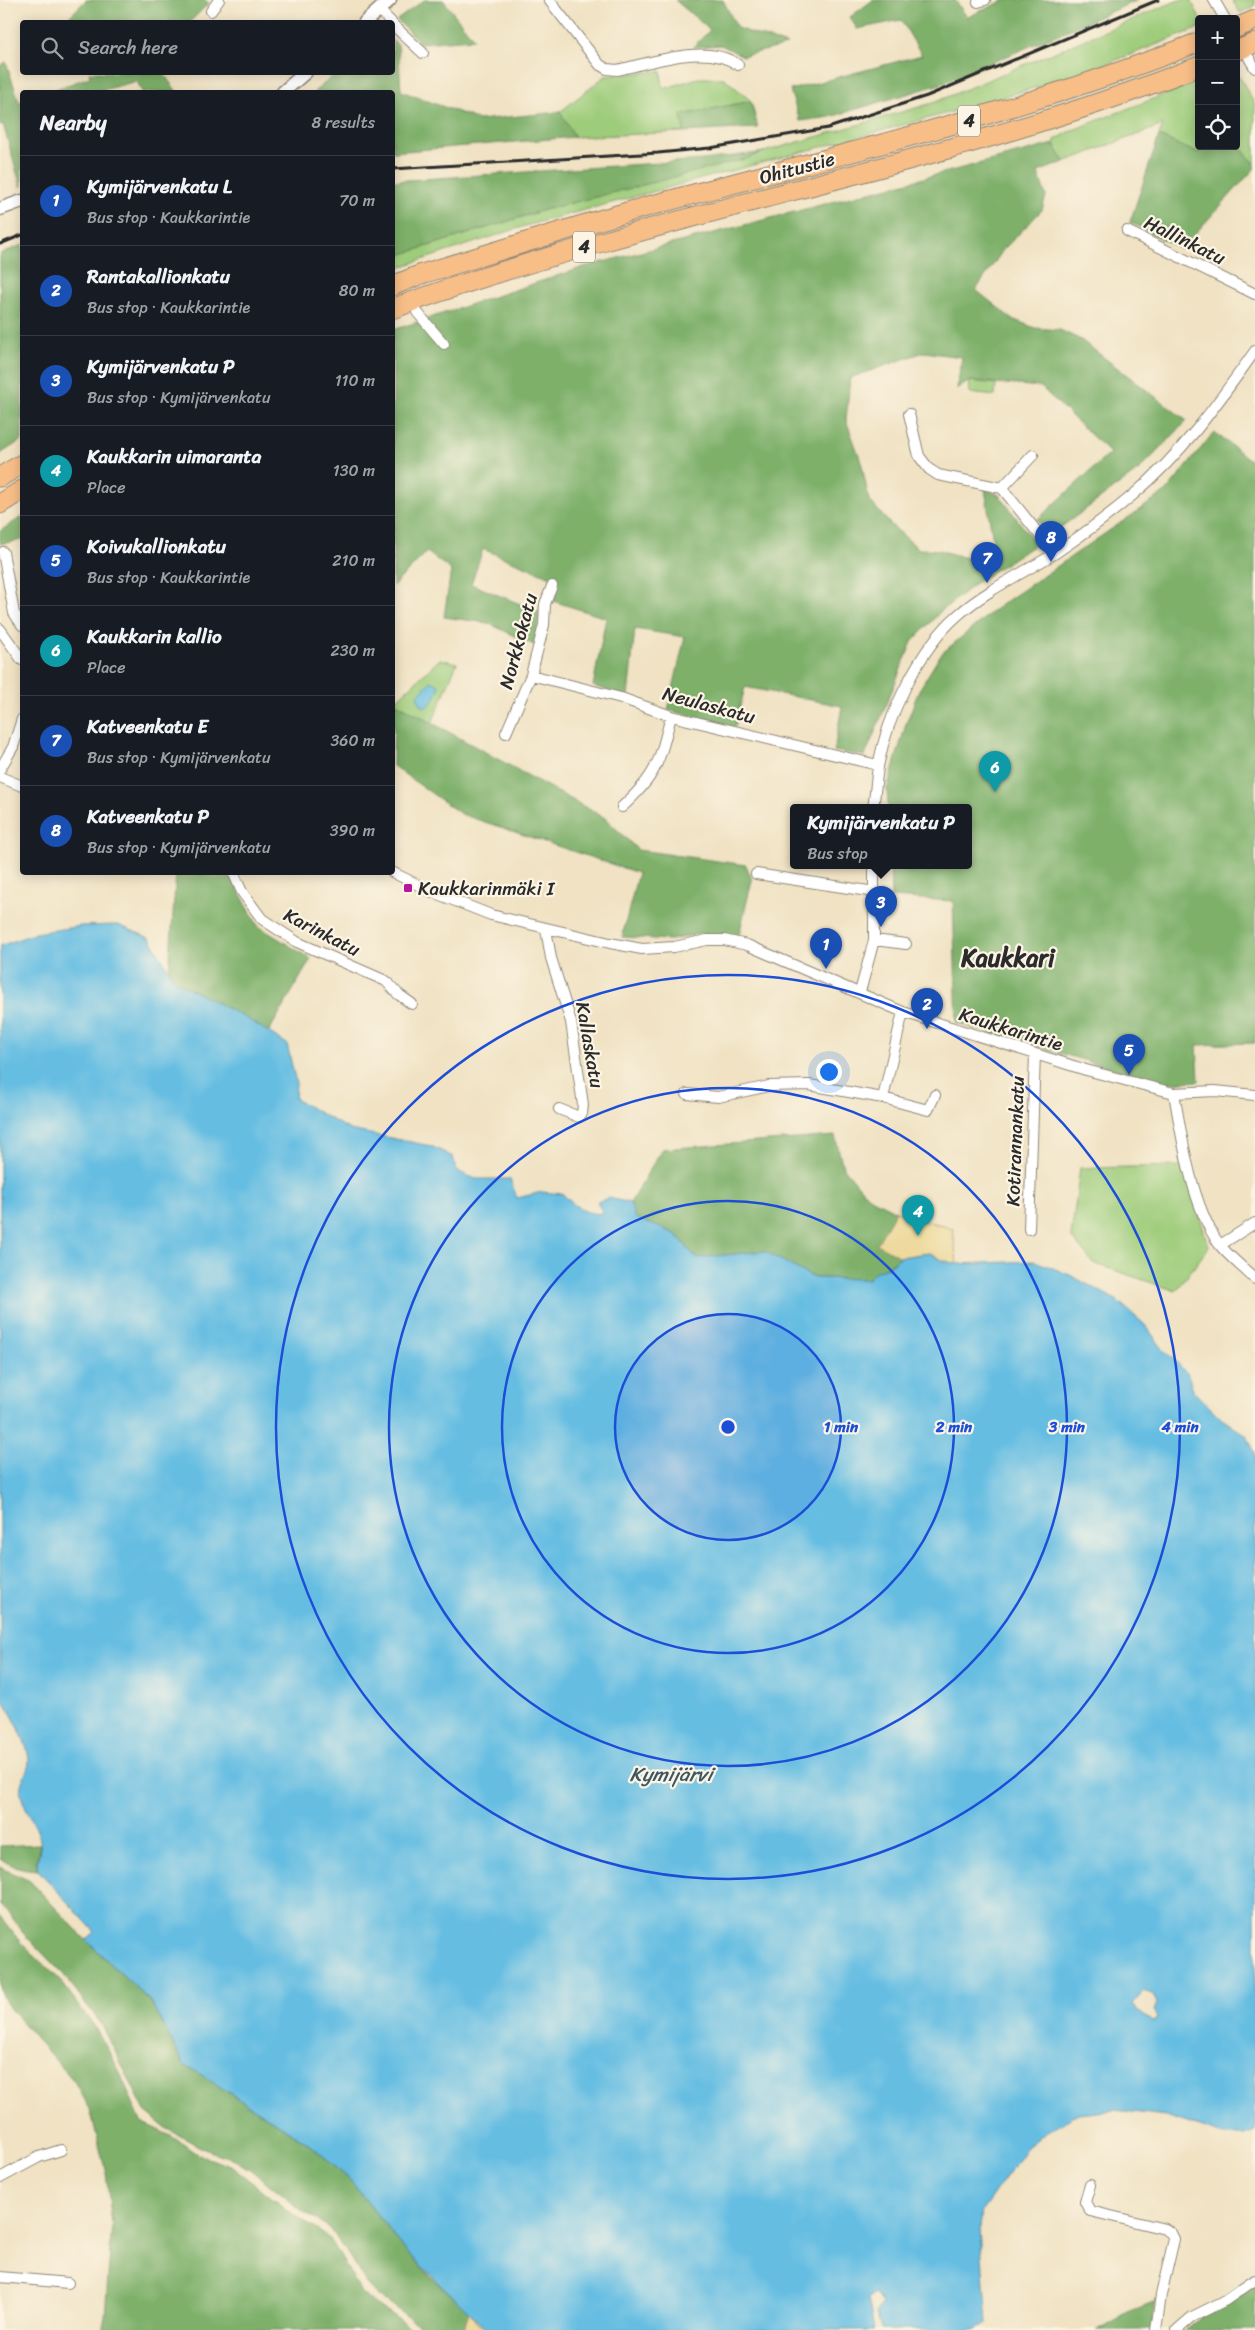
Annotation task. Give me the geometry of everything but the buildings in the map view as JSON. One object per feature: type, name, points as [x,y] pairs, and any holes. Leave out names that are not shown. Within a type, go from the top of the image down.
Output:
[{"type":"highway","points":[[1240,26],[1255,20]]},
{"type":"highway","name":"Ohitustie","points":[[395,285],[431,272],[651,206],[957,125],[1080,86],[1195,43]]},
{"type":"highway","name":"Ohitustie","points":[[395,308],[508,269],[661,225],[840,179],[1001,133],[1086,107],[1195,67]]},
{"type":"highway","points":[[0,478],[20,465]]},
{"type":"highway","points":[[0,504],[20,491]]},
{"type":"street","points":[[211,11],[219,0]]},
{"type":"street","points":[[366,20],[390,0]]},
{"type":"street","points":[[549,0],[600,65],[607,69],[617,70],[697,54],[712,54],[738,65]]},
{"type":"street","points":[[1214,0],[1223,15]]},
{"type":"street","points":[[379,10],[389,20]]},
{"type":"street","points":[[395,26],[423,53]]},
{"type":"street","points":[[1247,51],[1255,68]]},
{"type":"street","points":[[285,90],[303,75]]},
{"type":"street","points":[[0,209],[20,202]]},
{"type":"street","name":"Hallinkatu","points":[[1127,231],[1255,294]]},
{"type":"street","points":[[417,312],[444,344]]},
{"type":"street","points":[[873,804],[878,766],[893,717],[912,674],[932,643],[958,615],[1014,577],[1054,553],[1132,496],[1168,465],[1204,422],[1255,351]]},
{"type":"street","points":[[909,414],[919,456],[929,469],[938,475],[1002,488],[1054,553]]},
{"type":"street","points":[[1002,488],[1033,455]]},
{"type":"street","points":[[3,552],[12,607],[20,623]]},
{"type":"street","name":"Norkkokatu","points":[[506,733],[531,675],[544,624],[546,604],[552,586]]},
{"type":"street","points":[[0,629],[20,657]]},
{"type":"street","name":"Neulaskatu","points":[[531,675],[621,698],[671,716],[878,766]]},
{"type":"street","points":[[622,807],[644,786],[654,772],[671,716]]},
{"type":"street","points":[[0,769],[13,747],[20,725]]},
{"type":"street","points":[[0,777],[20,785]]},
{"type":"street","points":[[860,992],[874,940],[874,869]]},
{"type":"street","name":"Kaukkarintie","points":[[395,874],[430,891],[491,915],[546,929],[642,949],[724,940],[747,945],[903,1012],[982,1039],[1086,1070],[1174,1093],[1215,1091],[1255,1095]]},
{"type":"street","points":[[756,874],[875,892]]},
{"type":"street","name":"Karinkatu","points":[[234,875],[242,892],[262,920],[297,942],[386,981],[398,994],[412,1004]]},
{"type":"street","name":"Kallaskatu","points":[[546,929],[551,958],[571,1022],[582,1113],[579,1117],[560,1109]]},
{"type":"street","points":[[874,940],[906,944]]},
{"type":"street","points":[[883,1098],[903,1012]]},
{"type":"street","name":"Kotirannankatu","points":[[1029,1229],[1035,1054]]},
{"type":"street","points":[[687,1094],[718,1097],[769,1086],[809,1085],[883,1098],[928,1110],[935,1095]]},
{"type":"street","points":[[1174,1093],[1188,1168],[1205,1218],[1220,1244],[1255,1279]]},
{"type":"street","points":[[1220,1244],[1255,1223]]},
{"type":"street","points":[[0,2178],[40,2157],[61,2150]]},
{"type":"street","points":[[1090,2185],[1085,2202],[1090,2211],[1165,2229],[1171,2233],[1174,2239],[1161,2295],[1156,2330]]},
{"type":"street","points":[[0,2277],[68,2283]]},
{"type":"street","points":[[1177,2330],[1192,2317],[1226,2300],[1255,2280]]},
{"type":"green space","points":[[86,0],[205,0],[209,3],[192,20],[68,20],[68,18]]},
{"type":"green space","points":[[424,0],[443,0],[474,39],[420,43],[397,20]]},
{"type":"green space","points":[[675,0],[723,0],[737,28],[787,45],[743,56],[721,45],[693,47],[710,30]]},
{"type":"green space","points":[[873,0],[955,0],[967,17],[1005,0],[1138,0],[944,83],[830,117],[800,121],[790,90],[922,55],[901,20],[857,29],[850,17]]},
{"type":"green space","points":[[1179,0],[1191,0],[1198,15],[1195,15],[1195,30],[1078,75],[963,109],[525,226],[395,269],[395,256],[544,210],[764,152],[933,103]]},
{"type":"green space","points":[[1232,0],[1255,0],[1255,6],[1240,13]]},
{"type":"green space","points":[[395,42],[398,45],[401,91],[479,120],[560,112],[575,137],[395,152],[395,90],[316,90],[335,75],[395,75]]},
{"type":"green space","points":[[6,62],[20,102],[20,184],[3,124],[0,125],[0,66]]},
{"type":"green space","points":[[661,71],[663,89],[698,78],[724,78],[751,101],[682,115],[684,132],[575,137],[560,112],[605,76]]},
{"type":"green space","points":[[90,75],[164,75],[176,90],[141,90],[137,81],[103,90],[53,90],[90,77]]},
{"type":"green space","points":[[1240,77],[1255,105],[1255,164],[1240,147]]},
{"type":"green space","points":[[1195,83],[1195,150],[1202,150],[1197,153],[1159,136],[1163,125],[1064,162],[1054,144],[1055,140],[1073,130]]},
{"type":"green space","points":[[751,101],[758,128],[684,132],[681,115]]},
{"type":"green space","points":[[1159,136],[1197,153],[1202,150],[1240,150],[1240,147],[1255,164],[1255,168],[1181,249],[1130,222]]},
{"type":"green space","points":[[1054,144],[1064,162],[1038,172],[1046,196],[1042,210],[1003,250],[976,290],[1012,319],[1035,328],[1060,330],[1081,340],[1187,421],[1139,470],[1049,536],[1037,520],[1110,453],[1041,387],[970,381],[957,389],[962,357],[924,352],[850,378],[846,420],[861,461],[869,500],[890,524],[919,549],[939,550],[973,560],[993,542],[985,489],[999,495],[1036,544],[977,582],[940,612],[912,642],[865,756],[834,751],[842,706],[745,687],[735,727],[668,710],[685,637],[635,629],[628,697],[593,686],[606,618],[553,601],[558,580],[483,549],[471,584],[540,612],[534,645],[488,623],[444,617],[451,570],[427,552],[395,584],[395,329],[584,267]]},
{"type":"green space","points":[[764,152],[746,159],[544,210],[395,256],[395,181],[703,160]]},
{"type":"green space","points":[[20,246],[20,441],[0,454],[0,254]]},
{"type":"green space","points":[[970,381],[996,384],[995,396],[969,393]]},
{"type":"green space","points":[[1214,432],[1255,464],[1255,1043],[1197,1045],[1199,1081],[1162,1083],[957,1023],[953,901],[891,897],[890,869],[972,869],[972,804],[888,804],[887,789],[906,724],[919,690],[941,654],[998,607],[1167,491]]},
{"type":"green space","points":[[20,518],[20,540],[0,544],[0,531]]},
{"type":"green space","points":[[440,659],[457,663],[432,723],[395,701]]},
{"type":"green space","points":[[395,703],[605,818],[638,850],[746,865],[752,880],[738,939],[701,933],[671,940],[622,937],[638,873],[461,814],[395,767]]},
{"type":"green space","points":[[176,875],[230,875],[258,926],[311,959],[268,1033],[246,1018],[175,981],[169,970]]},
{"type":"green space","points":[[835,1136],[843,1167],[867,1196],[896,1211],[878,1244],[900,1257],[868,1279],[814,1278],[763,1251],[696,1258],[676,1234],[634,1218],[630,1203],[662,1149]]},
{"type":"green space","points":[[1184,1166],[1209,1247],[1176,1291],[1093,1263],[1071,1237],[1080,1168]]},
{"type":"green space","points":[[40,1844],[36,1862],[38,1870],[18,1867],[0,1858],[0,1846]]},
{"type":"green space","points":[[0,1867],[30,1881],[86,1940],[152,2003],[183,2063],[312,2146],[349,2179],[406,2251],[430,2276],[469,2311],[464,2330],[426,2330],[377,2295],[367,2285],[344,2248],[328,2227],[299,2208],[251,2170],[233,2159],[204,2149],[164,2127],[145,2111],[102,2025],[64,1975],[21,1931],[10,1914],[0,1905]]},
{"type":"green space","points":[[0,1916],[21,1943],[60,1980],[95,2027],[118,2068],[141,2122],[171,2136],[198,2154],[232,2167],[293,2214],[323,2234],[332,2242],[360,2291],[414,2330],[101,2330],[104,2329],[112,2224],[106,2173],[90,2109],[74,2081],[10,2009],[0,1992]]},
{"type":"green space","points":[[1255,2285],[1255,2330],[1184,2330],[1194,2322],[1226,2305]]},
{"type":"green space","points":[[1156,2301],[1152,2330],[1097,2330],[1128,2312]]},
{"type":"sand","points":[[896,1211],[953,1229],[957,1264],[942,1260],[930,1253],[900,1257],[877,1244]]},
{"type":"sand","points":[[469,2311],[478,2323],[488,2330],[464,2330]]},
{"type":"water","points":[[431,681],[439,685],[439,688],[433,700],[426,707],[421,705],[417,696]]},
{"type":"water","name":"Kymijärvi","points":[[118,925],[150,938],[175,981],[246,1018],[287,1044],[296,1083],[295,1099],[350,1130],[431,1146],[453,1157],[457,1171],[476,1179],[510,1179],[517,1198],[542,1192],[563,1194],[581,1209],[591,1213],[603,1213],[597,1202],[609,1198],[630,1203],[635,1218],[676,1234],[696,1258],[764,1251],[814,1278],[868,1279],[876,1271],[890,1266],[900,1257],[930,1253],[942,1260],[957,1264],[1035,1261],[1070,1275],[1118,1301],[1145,1325],[1163,1349],[1187,1373],[1194,1392],[1222,1419],[1247,1436],[1255,1453],[1255,2131],[1245,2135],[1223,2135],[1166,2116],[1115,2110],[1078,2114],[1047,2131],[1027,2147],[982,2210],[980,2229],[987,2324],[977,2330],[881,2330],[876,2312],[882,2303],[875,2294],[868,2298],[874,2330],[488,2330],[406,2251],[349,2179],[312,2146],[183,2063],[152,2003],[86,1940],[95,1932],[38,1870],[37,1862],[40,1840],[25,1806],[20,1789],[29,1765],[28,1753],[22,1735],[0,1693],[0,946],[36,933],[81,926]],"holes":[[[1143,1991],[1152,1994],[1157,2003],[1154,2011],[1157,2019],[1152,2022],[1138,2011],[1133,2003]]]},
{"type":"railway","points":[[395,169],[658,153],[710,148],[828,128],[927,96],[1158,0]]},
{"type":"railway","points":[[0,244],[20,236]]},
{"type":"place","name":"Katveenkatu P","points":[[1051,562]]},
{"type":"place","name":"Katveenkatu E","points":[[987,583]]},
{"type":"place","name":"Kaukkarin kallio","points":[[995,792]]},
{"type":"place","name":"Kaukkarinmäki I","points":[[408,888]]},
{"type":"place","name":"Kymijärvenkatu P","points":[[881,927]]},
{"type":"place","name":"Kymijärvenkatu L","points":[[826,969]]},
{"type":"place","name":"Rantakallionkatu","points":[[927,1029]]},
{"type":"place","name":"Koivukallionkatu","points":[[1129,1075]]},
{"type":"place","name":"Kaukkarin uimaranta","points":[[918,1236]]},
{"type":"district","name":"Kaukkari","points":[[1008,958]]}]
